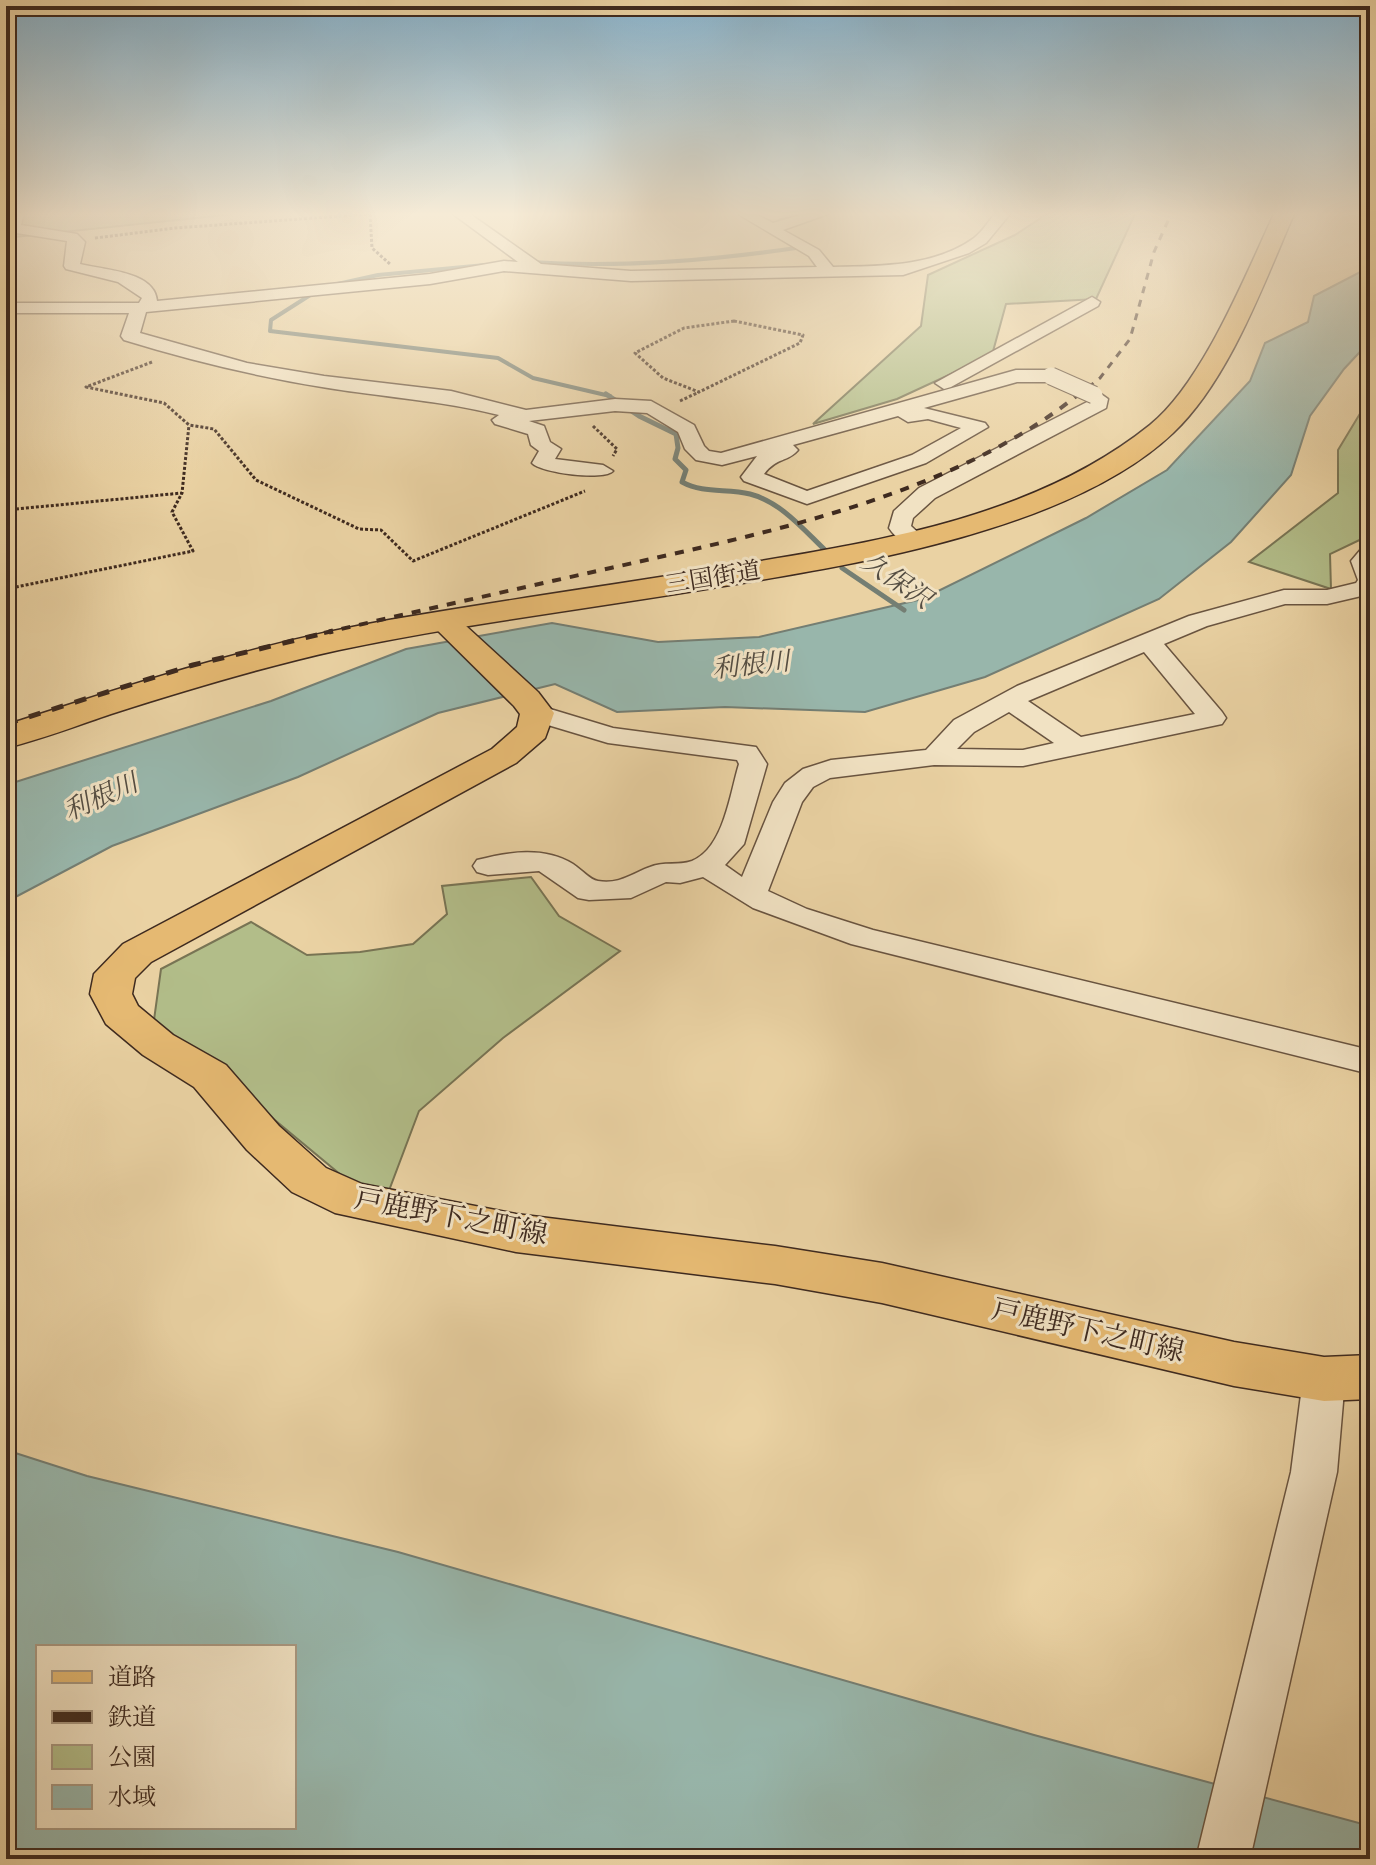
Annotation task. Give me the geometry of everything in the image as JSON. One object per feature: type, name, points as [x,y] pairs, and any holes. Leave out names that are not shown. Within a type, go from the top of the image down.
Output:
[{"type":"highway","name":"三国街道","points":[[6,737],[205,674],[312,647],[448,627],[818,561],[915,540],[1034,501],[1106,466],[1174,418],[1199,380],[1239,301]]},
{"type":"main road","points":[[448,627],[532,706]]},
{"type":"main road","name":"戸鹿野下之町線","points":[[532,706],[533,731],[504,756],[137,953],[115,974],[111,994],[121,1014],[158,1045],[210,1076],[263,1138],[309,1180],[352,1200],[516,1233],[775,1265],[882,1283],[1234,1364],[1324,1379],[1370,1377]]},
{"type":"street","points":[[147,301],[130,336],[179,352],[324,382],[451,397],[526,416],[615,405],[647,407],[687,429],[695,449],[703,456],[722,459],[1016,376],[1051,376],[1099,399],[1099,404],[927,493],[902,516],[900,528],[915,540]]},
{"type":"street","points":[[6,308],[143,308],[208,301]]},
{"type":"street","points":[[957,393],[938,387],[1092,302]]},
{"type":"street","points":[[467,402],[471,411],[537,430],[541,445],[551,449],[542,463],[603,471]]},
{"type":"street","points":[[800,438],[803,445],[766,457],[751,477],[807,498],[919,459],[978,427],[929,413],[861,421]]},
{"type":"street","points":[[934,757],[964,726],[1010,701],[1198,621],[1284,597],[1327,597],[1365,588],[1370,580],[1362,561],[1370,553]]},
{"type":"street","points":[[751,895],[790,798],[801,782],[831,768],[934,757],[1023,758],[1213,718],[1150,643]]},
{"type":"street","points":[[1010,701],[1077,747]]},
{"type":"street","points":[[488,866],[540,859],[567,872],[589,891],[631,889],[661,873],[680,874],[707,866],[729,844],[753,764],[746,753],[608,735],[532,706]]},
{"type":"street","points":[[707,866],[751,895],[776,907],[877,940],[1370,1062]]},
{"type":"street","points":[[1223,1859],[1314,1472],[1324,1379]]},
{"type":"path","points":[[647,407],[699,392],[800,343],[803,335],[734,321],[684,328],[635,353],[663,378],[699,392]]},
{"type":"path","points":[[179,352],[86,387],[164,403],[189,425],[214,429],[256,480],[359,529],[381,530],[413,561],[593,487],[617,449],[576,411]]},
{"type":"path","points":[[6,589],[193,551],[172,512],[182,493],[189,425]]},
{"type":"path","points":[[6,510],[182,493]]},
{"type":"green space","points":[[924,301],[1059,301],[1006,304],[992,355],[897,399],[813,424],[921,326]]},
{"type":"green space","points":[[1370,397],[1370,535],[1330,554],[1331,589],[1249,562],[1338,493],[1338,450]]},
{"type":"green space","points":[[531,877],[559,916],[620,951],[503,1038],[419,1111],[382,1209],[154,1020],[161,969],[251,922],[307,955],[360,952],[413,944],[447,914],[442,886]]},
{"type":"water","name":"利根川","points":[[1313,301],[1370,301],[1370,341],[1344,369],[1310,416],[1291,475],[1231,542],[1159,599],[985,677],[865,712],[725,707],[617,712],[555,684],[438,713],[298,777],[112,846],[6,902],[6,785],[271,701],[406,649],[552,623],[658,642],[759,637],[922,599],[1086,518],[1167,470],[1250,381],[1265,343],[1308,322]]},
{"type":"water","points":[[6,1450],[87,1476],[398,1552],[1034,1735],[1370,1826],[1370,1859],[6,1859]]},
{"type":"waterway","name":"久保沢","points":[[301,301],[271,320],[270,331],[498,358],[533,378],[608,396]]},
{"type":"waterway","name":"久保沢","points":[[608,396],[639,416],[676,434],[678,448],[675,459],[686,470],[682,482],[699,488],[750,494],[772,503],[826,551]]},
{"type":"waterway","name":"久保沢","points":[[842,568],[904,610]]},
{"type":"railway","points":[[1077,396],[1100,378],[1130,339],[1140,301]]},
{"type":"railway","points":[[324,633],[749,536],[866,502],[924,482],[979,457],[1031,428],[1079,394]]},
{"type":"railway","points":[[6,724],[193,665],[333,631]]}]
